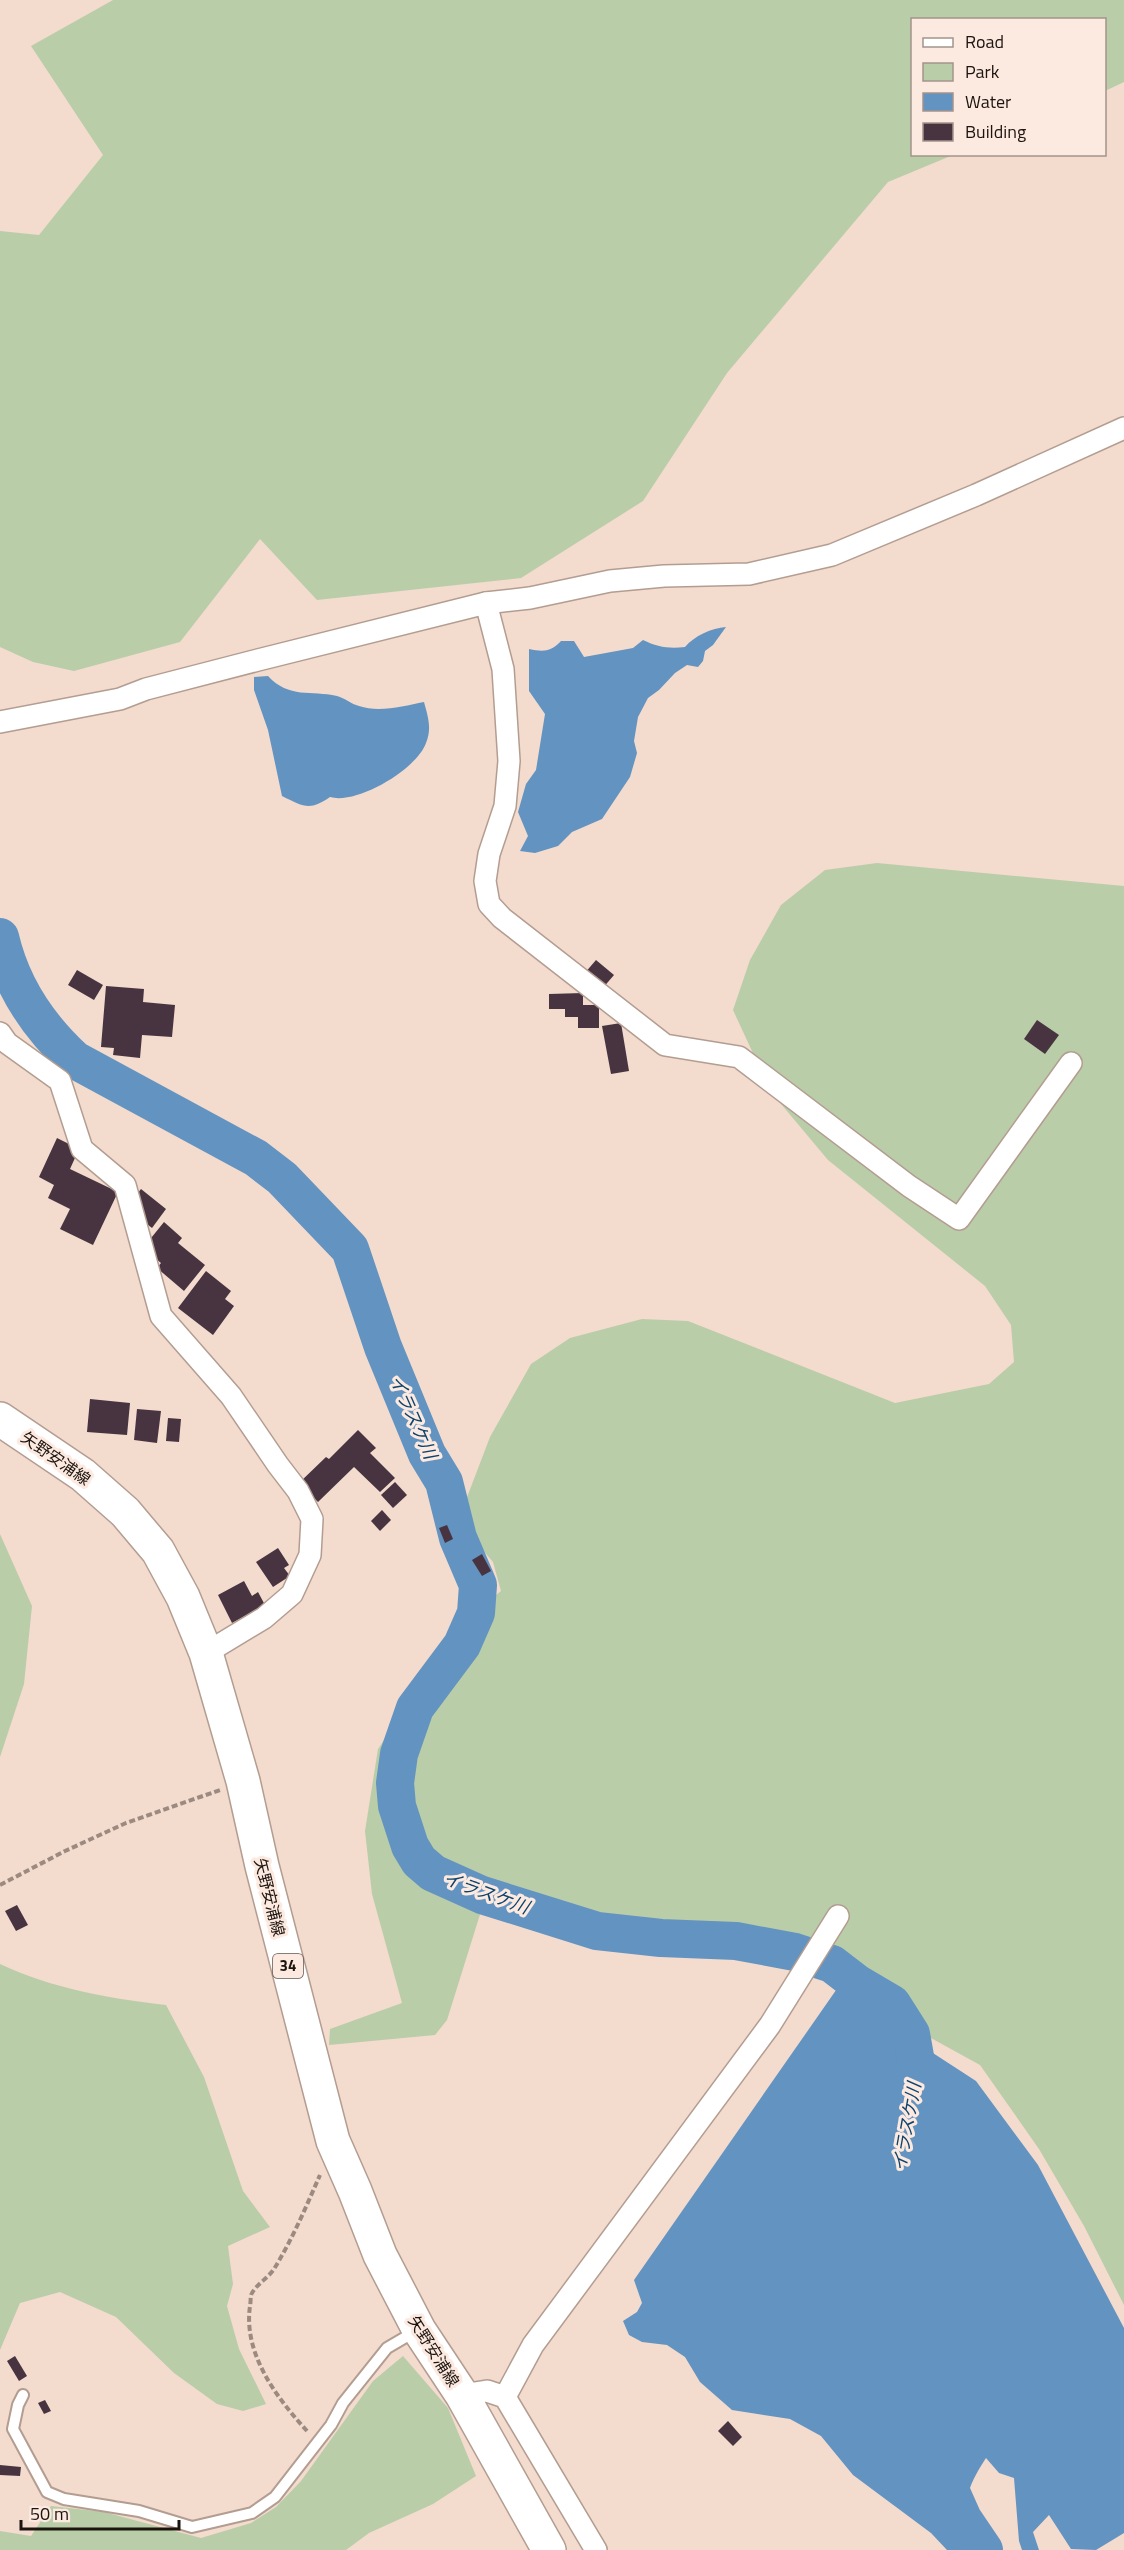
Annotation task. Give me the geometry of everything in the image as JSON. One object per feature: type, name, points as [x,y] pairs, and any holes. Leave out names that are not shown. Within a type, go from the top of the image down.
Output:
[{"type":"main road","name":"矢野安浦線","points":[[0,1419],[83,1475],[125,1512],[158,1551],[183,1597],[206,1653],[243,1781],[333,2141],[380,2256],[419,2330],[462,2396],[549,2550]]},
{"type":"street","points":[[2,720],[120,699],[146,689],[486,603],[530,598],[610,581],[664,576],[749,574],[831,555],[976,495],[1124,428]]},
{"type":"street","points":[[486,603],[503,669],[509,760],[505,806],[489,854],[485,881],[489,904],[502,918],[664,1045],[739,1057],[909,1186],[959,1219],[1071,1063]]},
{"type":"street","points":[[0,1033],[8,1043],[60,1081],[82,1149],[125,1185],[160,1316],[231,1396],[298,1491],[312,1519],[310,1556],[292,1593],[264,1618],[206,1653]]},
{"type":"street","points":[[505,2397],[533,2345],[770,2025],[838,1916]]},
{"type":"street","points":[[462,2396],[487,2391],[505,2397],[596,2550]]},
{"type":"lane","points":[[23,2395],[18,2405],[14,2429],[47,2492],[64,2499],[139,2511],[192,2527],[252,2513],[275,2497],[318,2442],[343,2403],[387,2348],[419,2330]]},
{"type":"path","points":[[0,1886],[65,1851],[126,1823],[243,1781]]},
{"type":"path","points":[[318,2442],[292,2414],[268,2380],[252,2344],[249,2316],[252,2293],[273,2270],[299,2223],[333,2141]]},
{"type":"green space","points":[[113,0],[1124,0],[1124,82],[1106,91],[1106,18],[911,18],[911,156],[951,156],[888,182],[727,373],[643,501],[521,578],[317,600],[260,539],[180,642],[74,671],[33,662],[0,647],[0,231],[39,235],[103,155],[31,46]]},
{"type":"green space","points":[[877,863],[1124,886],[1124,2305],[1084,2226],[1039,2149],[980,2065],[920,2032],[884,1991],[846,1964],[790,1944],[675,1932],[557,1913],[487,1892],[447,2020],[435,2035],[329,2045],[330,2029],[402,2003],[372,1894],[365,1831],[378,1749],[464,1621],[501,1591],[493,1562],[470,1535],[461,1513],[490,1437],[531,1364],[570,1338],[642,1319],[688,1321],[895,1403],[989,1384],[1014,1362],[1011,1325],[985,1286],[828,1160],[771,1092],[733,1010],[750,960],[781,905],[825,870]]},
{"type":"green space","points":[[0,1534],[32,1606],[24,1684],[0,1757]]},
{"type":"green space","points":[[0,1964],[40,1980],[81,1991],[166,2005],[204,2077],[243,2191],[270,2227],[228,2246],[233,2284],[227,2306],[239,2349],[266,2404],[243,2411],[217,2404],[174,2373],[116,2317],[60,2292],[20,2303],[0,2350]]},
{"type":"green space","points":[[403,2356],[448,2408],[476,2476],[433,2504],[369,2533],[346,2550],[0,2550],[0,2531],[31,2536],[51,2506],[104,2512],[201,2538],[251,2523],[276,2507],[301,2481],[373,2381]]},
{"type":"water","points":[[726,627],[713,645],[705,651],[703,661],[698,667],[687,665],[648,698],[638,717],[634,741],[637,753],[630,777],[602,819],[572,832],[558,846],[535,853],[520,851],[528,836],[518,812],[526,784],[536,770],[545,714],[529,691],[529,649],[546,650],[561,641],[574,641],[584,657],[633,648],[643,640],[663,647],[685,647],[704,633]]},
{"type":"water","points":[[268,676],[292,691],[337,696],[367,708],[392,708],[424,702],[429,727],[426,743],[411,764],[385,783],[370,790],[355,796],[330,797],[312,806],[296,803],[282,796],[268,730],[254,690],[254,677]]},
{"type":"water","points":[[841,1983],[880,2012],[899,2031],[976,2081],[1038,2165],[1124,2328],[1124,2533],[1096,2550],[1071,2549],[1049,2515],[1033,2532],[1039,2550],[1022,2550],[1019,2541],[1014,2478],[999,2473],[986,2458],[972,2483],[967,2502],[974,2550],[947,2550],[931,2533],[853,2475],[821,2436],[790,2419],[732,2410],[700,2382],[685,2357],[667,2345],[642,2342],[629,2335],[623,2321],[637,2312],[642,2303],[634,2280]]},
{"type":"building","points":[[596,960],[614,975],[602,989],[584,974]]},
{"type":"building","points":[[77,970],[103,985],[94,1000],[68,985]]},
{"type":"building","points":[[106,986],[144,989],[143,1002],[175,1005],[172,1037],[142,1035],[140,1058],[113,1055],[114,1048],[101,1047]]},
{"type":"building","points":[[583,993],[583,1005],[599,1005],[599,1028],[578,1028],[578,1017],[565,1017],[565,1009],[549,1009],[549,994]]},
{"type":"building","points":[[1037,1020],[1059,1035],[1045,1054],[1024,1039]]},
{"type":"building","points":[[621,1023],[629,1071],[611,1074],[602,1026]]},
{"type":"building","points":[[57,1138],[79,1149],[70,1169],[118,1192],[93,1245],[60,1229],[70,1209],[48,1198],[54,1185],[39,1177]]},
{"type":"building","points":[[141,1189],[166,1209],[152,1228],[126,1208]]},
{"type":"building","points":[[164,1222],[182,1238],[178,1243],[205,1265],[184,1291],[157,1268],[161,1263],[143,1248]]},
{"type":"building","points":[[206,1271],[231,1291],[225,1299],[234,1306],[213,1335],[178,1308]]},
{"type":"building","points":[[90,1399],[130,1403],[127,1435],[87,1432]]},
{"type":"building","points":[[137,1409],[161,1411],[157,1443],[134,1440]]},
{"type":"building","points":[[168,1418],[181,1419],[179,1442],[166,1441]]},
{"type":"building","points":[[358,1430],[376,1448],[370,1453],[395,1478],[380,1492],[354,1467],[318,1502],[299,1483],[326,1457],[329,1459]]},
{"type":"building","points":[[395,1482],[407,1495],[393,1508],[381,1495]]},
{"type":"building","points":[[382,1510],[391,1520],[380,1531],[371,1521]]},
{"type":"building","points":[[447,1525],[453,1539],[445,1543],[439,1528]]},
{"type":"building","points":[[278,1548],[289,1565],[284,1568],[290,1576],[273,1587],[256,1562]]},
{"type":"building","points":[[482,1554],[491,1571],[482,1576],[472,1560]]},
{"type":"building","points":[[244,1581],[252,1596],[258,1592],[265,1605],[232,1623],[218,1595]]},
{"type":"building","points":[[17,1905],[28,1925],[16,1931],[5,1911]]},
{"type":"building","points":[[15,2356],[27,2376],[19,2381],[7,2361]]},
{"type":"building","points":[[45,2400],[51,2411],[44,2414],[38,2403]]},
{"type":"building","points":[[728,2421],[742,2437],[733,2446],[718,2431]]},
{"type":"building","points":[[0,2465],[21,2467],[20,2476],[0,2475]]},
{"type":"waterway","name":"イラスケ川","points":[[0,937],[11,972],[28,1004],[50,1034],[75,1060],[256,1158],[282,1178],[350,1249],[383,1347],[427,1454],[444,1482],[458,1538],[478,1585],[476,1613],[462,1645],[415,1708],[399,1754],[395,1783],[397,1806],[410,1846],[419,1861],[433,1873],[482,1895],[597,1931],[661,1938],[736,1941],[795,1952],[832,1964],[858,1984],[892,2004],[911,2034],[916,2062],[916,2089]]},
{"type":"waterway","name":"イラスケ川","points":[[947,2483],[963,2519],[984,2550]]}]
